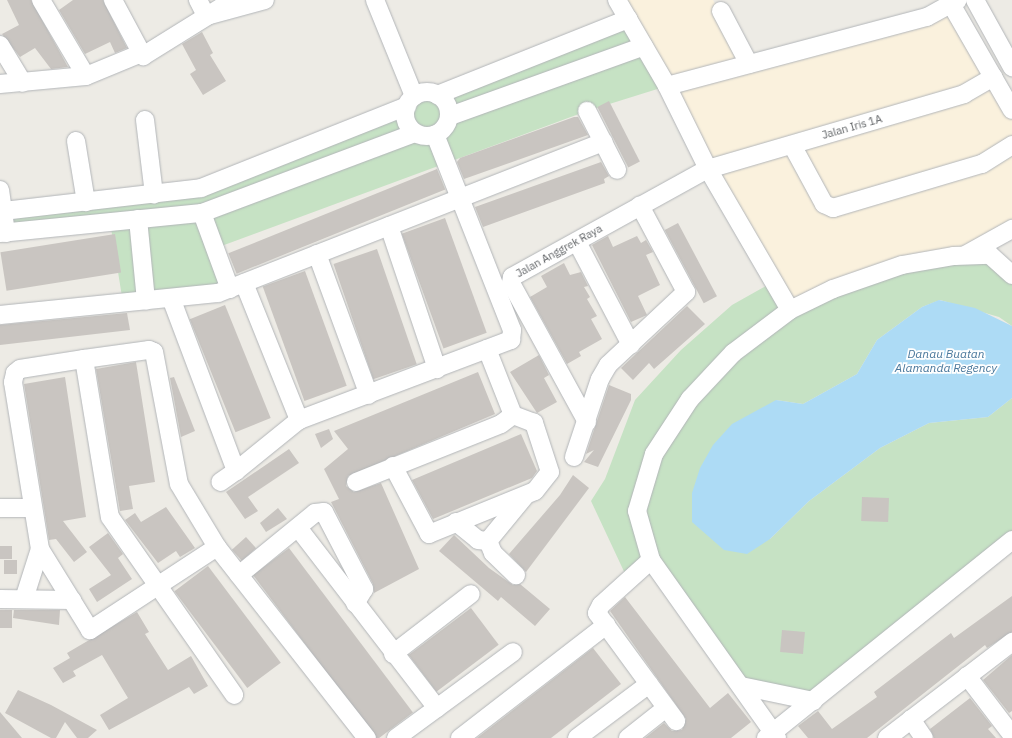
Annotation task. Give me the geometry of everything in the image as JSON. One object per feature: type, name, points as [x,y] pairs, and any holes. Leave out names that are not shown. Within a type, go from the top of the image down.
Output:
[{"type":"street","points":[[41,0],[86,76]]},
{"type":"street","points":[[113,0],[143,56],[233,0]]},
{"type":"street","points":[[198,0],[206,16]]},
{"type":"street","points":[[206,16],[265,0]]},
{"type":"street","points":[[375,0],[410,101],[405,117],[415,133]]},
{"type":"street","points":[[617,0],[666,86],[708,169],[790,310]]},
{"type":"street","points":[[975,0],[1012,67]]},
{"type":"street","points":[[666,86],[927,17],[955,2],[993,77],[1012,110]]},
{"type":"street","points":[[720,11],[749,64]]},
{"type":"street","points":[[438,95],[628,19]]},
{"type":"street","points":[[0,45],[23,83]]},
{"type":"street","points":[[450,116],[644,46]]},
{"type":"street","points":[[0,84],[86,76],[137,56]]},
{"type":"street","name":"Jalan Iris 1A","points":[[708,169],[964,94],[993,77]]},
{"type":"street","points":[[426,92],[438,95],[447,104],[450,116],[445,128],[435,135],[415,133],[202,213],[138,219],[4,225],[86,202],[201,188],[410,101],[426,92]]},
{"type":"street","points":[[587,111],[617,170]]},
{"type":"street","points":[[145,120],[154,194]]},
{"type":"street","points":[[220,482],[236,471],[299,420],[369,395],[511,340],[513,335],[435,135]]},
{"type":"street","points":[[76,141],[86,202]]},
{"type":"street","points":[[0,315],[171,298],[237,286],[603,142]]},
{"type":"street","points":[[792,144],[824,204],[833,208],[982,164],[1012,145]]},
{"type":"street","name":"Jalan Anggrek Raya","points":[[587,422],[512,283],[517,274],[708,169]]},
{"type":"street","points":[[0,190],[4,225]]},
{"type":"street","points":[[574,457],[587,422],[600,379],[608,365],[686,292],[640,206]]},
{"type":"street","points":[[202,213],[299,420]]},
{"type":"street","points":[[138,219],[146,300]]},
{"type":"street","points":[[389,226],[437,369]]},
{"type":"street","points":[[965,255],[1012,229]]},
{"type":"street","points":[[577,242],[631,345]]},
{"type":"street","points":[[317,254],[369,395]]},
{"type":"street","points":[[1010,269],[990,255],[965,255],[924,260],[861,278],[790,310],[733,353],[695,393],[654,454],[637,511],[651,560],[775,735],[813,701],[1012,540]]},
{"type":"street","points":[[171,298],[236,471]]},
{"type":"street","points":[[393,466],[426,532],[433,534],[456,522],[535,491],[550,472],[534,423],[513,415],[487,349]]},
{"type":"street","points":[[217,547],[90,630],[40,549],[32,508],[13,382],[15,373],[20,369],[84,359],[149,350],[154,352],[179,484],[217,547],[367,738]]},
{"type":"street","points":[[84,359],[108,513],[157,586],[234,695]]},
{"type":"street","points":[[356,482],[501,424],[513,415]]},
{"type":"street","points":[[488,541],[526,495]]},
{"type":"street","points":[[0,508],[32,508]]},
{"type":"street","points":[[239,575],[299,529],[314,513],[324,512],[364,589],[355,604]]},
{"type":"street","points":[[456,522],[478,540],[488,541]]},
{"type":"street","points":[[299,529],[393,654],[437,708]]},
{"type":"street","points":[[488,541],[493,553],[516,575]]},
{"type":"street","points":[[24,599],[40,549]]},
{"type":"street","points":[[628,738],[671,715],[597,613],[598,608],[651,560]]},
{"type":"street","points":[[393,654],[471,594]]},
{"type":"street","points":[[0,599],[72,600]]},
{"type":"street","points":[[460,738],[606,625]]},
{"type":"street","points":[[887,738],[1012,642]]},
{"type":"street","points":[[396,738],[513,652]]},
{"type":"street","points":[[967,676],[1012,735]]},
{"type":"street","points":[[577,738],[649,684]]},
{"type":"street","points":[[741,686],[813,701]]},
{"type":"street","points":[[911,719],[924,738]]},
{"type":"shaded area","points":[[617,0],[713,0],[749,64],[951,4],[1012,110],[1012,229],[790,310]]},
{"type":"green space","points":[[628,19],[667,86],[587,111],[216,248],[230,289],[123,303],[110,222],[6,233],[4,220],[201,188],[414,96],[426,92],[438,95]]},
{"type":"green space","points":[[965,255],[1012,275],[1012,326],[999,317],[940,300],[922,307],[877,340],[857,374],[803,404],[776,400],[770,539],[809,501],[880,448],[929,423],[988,417],[1012,398],[1012,540],[813,701],[741,686],[651,560],[628,580],[591,501],[605,479],[635,400],[681,350],[732,305],[773,282],[790,310],[833,289]]},
{"type":"water","name":"Danau Buatan Alamanda Regency","points":[[939,300],[975,308],[1012,326],[1012,398],[988,417],[929,423],[880,448],[809,501],[770,539],[747,554],[724,550],[692,522],[692,493],[700,468],[713,445],[732,424],[776,400],[803,404],[857,374],[877,340],[922,307]]},
{"type":"building","points":[[7,0],[31,0],[68,67],[51,69],[35,48],[20,57],[2,34],[19,25]]},
{"type":"building","points":[[73,0],[103,0],[127,48],[115,53],[110,42],[85,54],[59,10]]},
{"type":"building","points":[[202,32],[213,53],[210,55],[226,81],[203,95],[190,74],[196,70],[182,44]]},
{"type":"building","points":[[609,101],[640,162],[628,167],[597,107]]},
{"type":"building","points":[[574,117],[578,117],[588,135],[464,179],[457,162],[460,158]]},
{"type":"building","points":[[601,162],[609,176],[604,179],[605,183],[483,227],[475,207]]},
{"type":"building","points":[[437,169],[445,189],[237,274],[228,253]]},
{"type":"building","points":[[445,218],[487,333],[444,348],[402,234]]},
{"type":"building","points":[[678,223],[717,296],[704,303],[665,230]]},
{"type":"building","points":[[115,234],[121,273],[7,291],[0,252]]},
{"type":"building","points":[[608,236],[613,247],[637,236],[641,243],[646,240],[653,252],[646,255],[660,285],[638,296],[647,315],[631,322],[592,245]]},
{"type":"building","points":[[377,249],[417,364],[373,379],[334,264]]},
{"type":"building","points":[[564,263],[570,275],[581,272],[588,286],[584,287],[590,297],[587,299],[597,316],[591,319],[602,339],[579,352],[581,356],[567,364],[530,297],[547,287],[541,276]]},
{"type":"building","points":[[305,271],[347,386],[304,401],[263,286]]},
{"type":"building","points":[[225,305],[271,418],[235,432],[190,319]]},
{"type":"building","points":[[687,306],[705,324],[654,369],[649,363],[633,380],[621,368]]},
{"type":"building","points":[[127,313],[130,330],[0,345],[0,325]]},
{"type":"building","points":[[539,355],[549,375],[544,378],[557,402],[537,413],[510,372]]},
{"type":"building","points":[[136,362],[155,482],[129,486],[133,509],[120,511],[96,369]]},
{"type":"building","points":[[478,372],[495,414],[348,476],[346,486],[354,492],[381,483],[419,569],[374,593],[373,584],[331,502],[339,499],[324,469],[348,449],[334,431]]},
{"type":"building","points":[[65,377],[86,517],[63,521],[87,552],[74,562],[56,539],[49,540],[24,384]]},
{"type":"building","points":[[174,377],[195,431],[181,437],[170,378]]},
{"type":"building","points":[[609,385],[631,394],[631,400],[598,467],[584,462],[594,450],[586,454]]},
{"type":"building","points":[[329,429],[333,439],[321,448],[315,434]]},
{"type":"building","points":[[521,434],[537,471],[532,478],[433,519],[412,480]]},
{"type":"building","points":[[289,449],[299,463],[248,497],[258,511],[245,519],[226,492]]},
{"type":"building","points":[[573,475],[589,488],[526,572],[509,554],[560,495]]},
{"type":"building","points":[[862,497],[889,498],[888,522],[861,521]]},
{"type":"building","points":[[166,507],[195,548],[180,557],[176,551],[158,563],[125,520],[135,513],[141,522]]},
{"type":"building","points":[[278,508],[287,519],[266,532],[260,523]]},
{"type":"building","points":[[108,533],[123,554],[118,558],[132,579],[97,602],[89,589],[111,575],[89,547]]},
{"type":"building","points":[[454,535],[489,568],[513,585],[520,584],[550,609],[535,626],[501,597],[498,601],[439,551]]},
{"type":"building","points":[[246,537],[256,548],[242,561],[232,550]]},
{"type":"building","points":[[0,546],[12,546],[12,559],[0,559]]},
{"type":"building","points":[[289,548],[413,713],[379,738],[376,738],[253,575]]},
{"type":"building","points":[[4,560],[17,560],[17,574],[4,574]]},
{"type":"building","points":[[208,566],[281,663],[247,688],[174,591]]},
{"type":"building","points":[[1012,596],[1012,632],[987,648],[985,645],[867,738],[808,738],[798,726],[818,711],[832,729],[877,697],[874,692],[951,633],[954,638]]},
{"type":"building","points":[[625,597],[710,708],[728,693],[751,722],[731,738],[645,738],[664,723],[672,731],[682,730],[686,719],[610,611]]},
{"type":"building","points":[[471,608],[499,645],[436,692],[409,655]]},
{"type":"building","points":[[0,610],[12,610],[12,628],[0,628]]},
{"type":"building","points":[[14,610],[60,610],[59,625],[13,618]]},
{"type":"building","points":[[137,612],[149,632],[145,634],[168,670],[191,656],[208,686],[194,694],[189,687],[109,730],[100,715],[128,698],[102,655],[73,671],[76,676],[63,683],[53,668],[70,658],[67,653]]},
{"type":"building","points":[[782,630],[805,632],[803,654],[780,652]]},
{"type":"building","points":[[593,648],[621,684],[551,738],[477,738]]},
{"type":"building","points":[[1012,655],[1012,711],[1009,713],[983,680]]},
{"type":"building","points":[[18,690],[51,705],[97,730],[88,738],[77,738],[65,722],[56,738],[51,738],[5,713]]},
{"type":"building","points":[[970,698],[992,726],[988,729],[996,738],[934,738],[930,729]]},
{"type":"building","points":[[0,712],[22,738],[0,738]]}]
